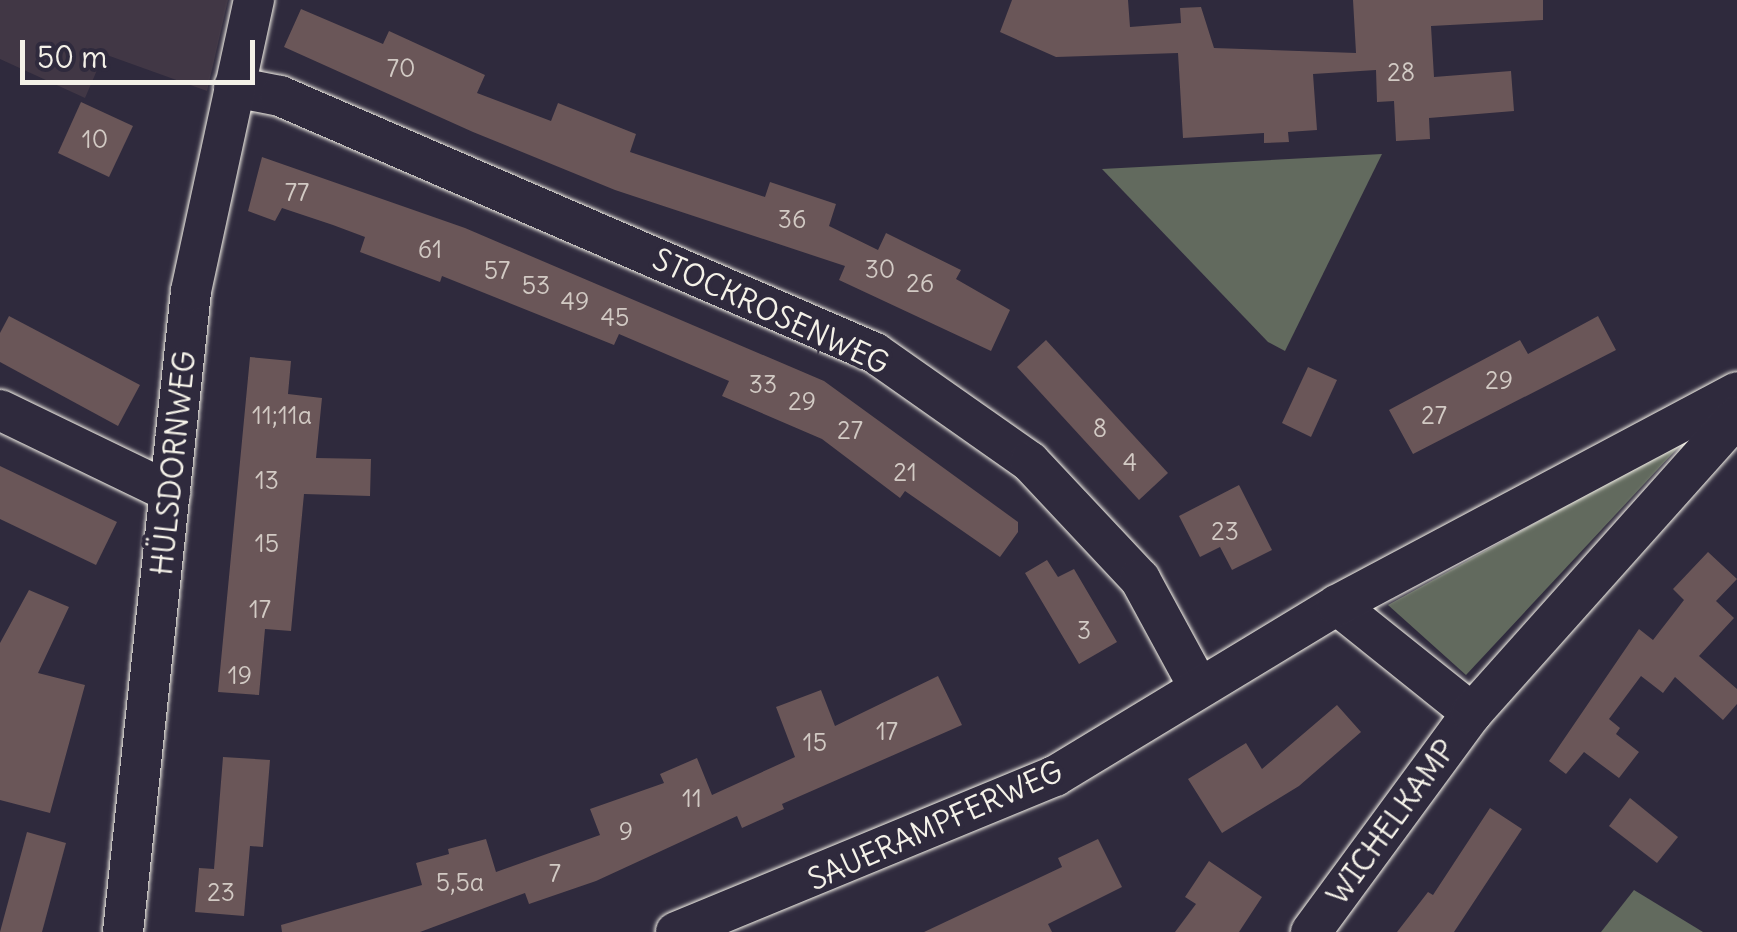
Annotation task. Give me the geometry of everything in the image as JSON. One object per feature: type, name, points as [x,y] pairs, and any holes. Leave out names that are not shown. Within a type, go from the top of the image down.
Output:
[{"type":"street","name":"HÜLSDORNWEG","points":[[123,932],[191,291],[254,0]]},
{"type":"street","name":"STOCKROSENWEG","points":[[234,87],[280,96],[875,353],[1030,462],[1140,579],[1198,686]]},
{"type":"street","name":"SAUERAMPFERWEG","points":[[676,932],[1056,776],[1198,686],[1337,605],[1737,392]]},
{"type":"street","points":[[0,410],[170,492]]},
{"type":"street","points":[[1337,605],[1472,713],[1737,417]]},
{"type":"street","name":"WICHELKAMP","points":[[1310,932],[1472,713]]},
{"type":"shaded area","points":[[0,0],[228,0],[207,91],[104,54],[85,98],[0,59]]},
{"type":"shaded area","points":[[1382,154],[1285,351],[1268,342],[1102,169]]},
{"type":"shaded area","points":[[1686,439],[1466,675],[1388,605]]},
{"type":"shaded area","points":[[1634,890],[1703,932],[1601,932]]},
{"type":"building","points":[[1012,0],[1128,0],[1130,27],[1181,23],[1180,8],[1201,7],[1214,48],[1356,53],[1353,0],[1543,0],[1543,20],[1431,26],[1434,77],[1511,71],[1514,111],[1429,118],[1430,139],[1396,141],[1394,101],[1377,102],[1376,70],[1313,74],[1317,130],[1288,132],[1289,142],[1264,143],[1264,133],[1183,138],[1178,53],[1056,57],[1000,32]]},
{"type":"building","points":[[301,9],[383,44],[389,31],[485,75],[477,93],[551,121],[558,103],[636,134],[630,152],[765,197],[770,182],[836,204],[829,226],[878,250],[886,233],[961,270],[956,279],[1010,310],[991,351],[839,280],[845,266],[615,190],[473,132],[284,47]]},
{"type":"building","points":[[81,102],[133,126],[109,177],[58,153]]},
{"type":"building","points":[[262,157],[465,228],[824,381],[1018,522],[1018,532],[1000,557],[905,491],[900,498],[822,439],[722,396],[729,381],[619,334],[614,345],[442,276],[440,282],[360,252],[365,237],[333,225],[282,208],[275,221],[248,211]]},
{"type":"building","points":[[9,316],[140,385],[118,426],[0,362],[0,333]]},
{"type":"building","points":[[1598,316],[1616,350],[1413,454],[1389,410],[1520,340],[1528,354]]},
{"type":"building","points":[[1046,340],[1168,473],[1139,500],[1017,367]]},
{"type":"building","points":[[250,357],[291,361],[288,394],[322,398],[316,458],[371,459],[370,496],[304,494],[291,631],[265,629],[259,695],[218,692]]},
{"type":"building","points":[[1308,367],[1337,380],[1311,437],[1282,423]]},
{"type":"building","points":[[0,466],[117,522],[96,565],[0,519]]},
{"type":"building","points":[[1239,485],[1272,550],[1232,570],[1220,547],[1200,557],[1179,516]]},
{"type":"building","points":[[1708,552],[1737,579],[1716,601],[1734,618],[1699,656],[1737,689],[1737,704],[1723,720],[1675,677],[1663,693],[1641,676],[1609,719],[1620,728],[1616,734],[1639,752],[1619,778],[1584,752],[1566,774],[1549,761],[1639,629],[1653,640],[1684,600],[1673,589]]},
{"type":"building","points":[[1047,560],[1058,577],[1074,569],[1117,642],[1079,664],[1025,573]]},
{"type":"building","points":[[29,590],[69,607],[38,673],[85,685],[50,813],[0,800],[0,643]]},
{"type":"building","points":[[938,676],[962,725],[782,804],[784,809],[742,828],[737,816],[596,881],[529,904],[525,893],[420,932],[282,932],[281,925],[422,885],[416,863],[449,854],[448,849],[486,839],[496,872],[600,835],[590,809],[664,783],[660,774],[697,758],[712,795],[795,757],[776,707],[821,690],[835,726]]},
{"type":"building","points":[[1337,705],[1361,732],[1299,786],[1222,833],[1188,779],[1246,743],[1262,769]]},
{"type":"building","points":[[223,757],[270,760],[263,847],[250,846],[244,916],[195,912],[199,868],[214,869]]},
{"type":"building","points":[[1630,798],[1678,837],[1657,863],[1609,826]]},
{"type":"building","points":[[1490,808],[1522,829],[1454,932],[1397,932],[1428,892],[1433,895]]},
{"type":"building","points":[[27,832],[66,843],[42,932],[0,932]]},
{"type":"building","points":[[1098,839],[1122,887],[1048,924],[1052,932],[924,932],[1062,867],[1058,858]]},
{"type":"building","points":[[1209,861],[1262,897],[1239,932],[1175,932],[1196,904],[1185,897]]}]
